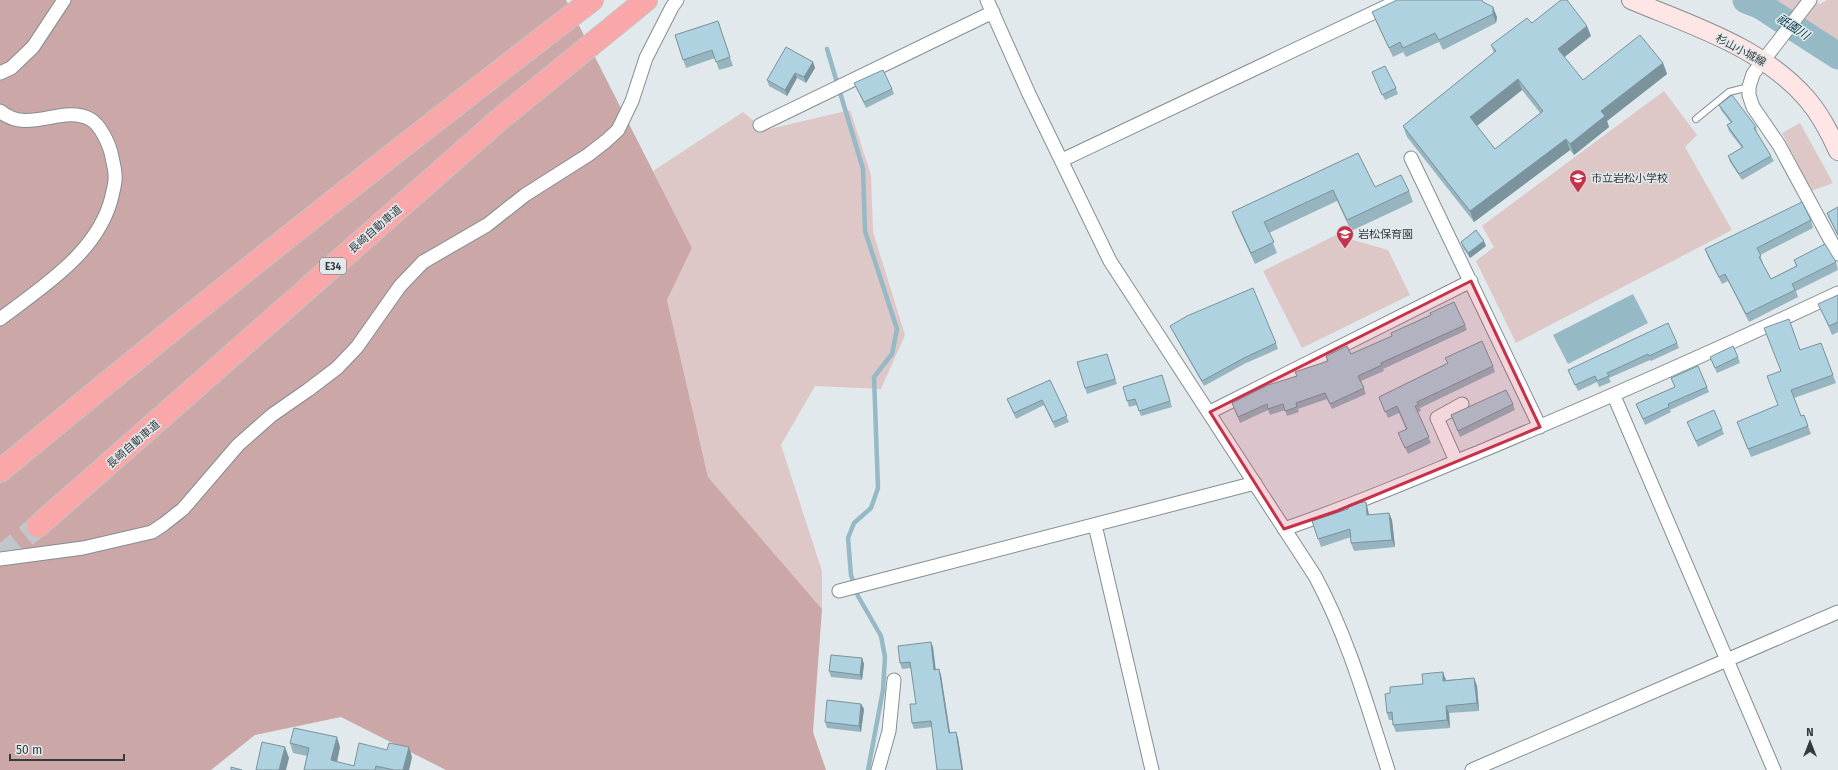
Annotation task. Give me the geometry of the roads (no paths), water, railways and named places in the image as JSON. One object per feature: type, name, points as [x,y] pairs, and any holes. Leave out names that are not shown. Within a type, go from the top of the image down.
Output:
[{"type":"highway","points":[[0,471],[123,369],[269,252],[475,89],[592,0]]},
{"type":"highway","name":"長崎自動車道","points":[[38,526],[494,125],[639,5]]},
{"type":"main road","name":"杉山小城線","points":[[1631,0],[1706,31],[1764,60],[1787,78],[1808,100],[1828,131],[1838,151]]},
{"type":"street","points":[[0,73],[11,68],[33,47],[64,0]]},
{"type":"street","points":[[0,559],[83,548],[152,532],[183,509],[238,445],[272,415],[337,368],[357,347],[400,286],[423,262],[487,225],[525,195],[606,142],[618,130],[632,101],[646,58],[677,0]]},
{"type":"street","points":[[1062,160],[1400,0]]},
{"type":"street","points":[[1810,0],[1753,74],[1749,87],[1749,95],[1753,107],[1779,145],[1838,254]]},
{"type":"street","points":[[760,126],[837,88],[990,6],[1029,94],[1110,261],[1159,338],[1210,412],[1315,576],[1328,600],[1363,693],[1388,770]]},
{"type":"street","points":[[0,111],[8,118],[19,120],[45,119],[68,115],[91,119],[102,133],[111,151],[115,176],[109,206],[91,239],[71,262],[51,280],[0,319]]},
{"type":"street","points":[[1411,158],[1540,427]]},
{"type":"street","points":[[1210,412],[1471,281]]},
{"type":"street","points":[[1284,528],[1337,511],[1614,396],[1742,339],[1838,293]]},
{"type":"street","points":[[1614,396],[1774,770]]},
{"type":"street","points":[[1456,462],[1437,418],[1462,404]]},
{"type":"street","points":[[844,590],[1255,483]]},
{"type":"street","points":[[1095,525],[1152,770]]},
{"type":"street","points":[[1472,770],[1838,612]]},
{"type":"street","points":[[878,770],[889,731],[894,680]]},
{"type":"lane","points":[[1696,119],[1729,92],[1749,87]]},
{"type":"water","points":[[1633,294],[1648,323],[1568,364],[1553,335]]},
{"type":"waterway","name":"祇園川","points":[[1746,0],[1761,6],[1838,56]]},
{"type":"waterway","points":[[827,49],[863,169],[865,231],[897,329],[892,354],[874,377],[878,488],[871,508],[854,523],[848,538],[851,575],[858,596],[881,636],[885,657],[883,690],[868,770]]},
{"type":"tunnel","points":[[0,557],[38,526]]},
{"type":"place","name":"市立岩松小学校","points":[[1578,193]]},
{"type":"place","name":"岩松保育園","points":[[1345,249]]}]
